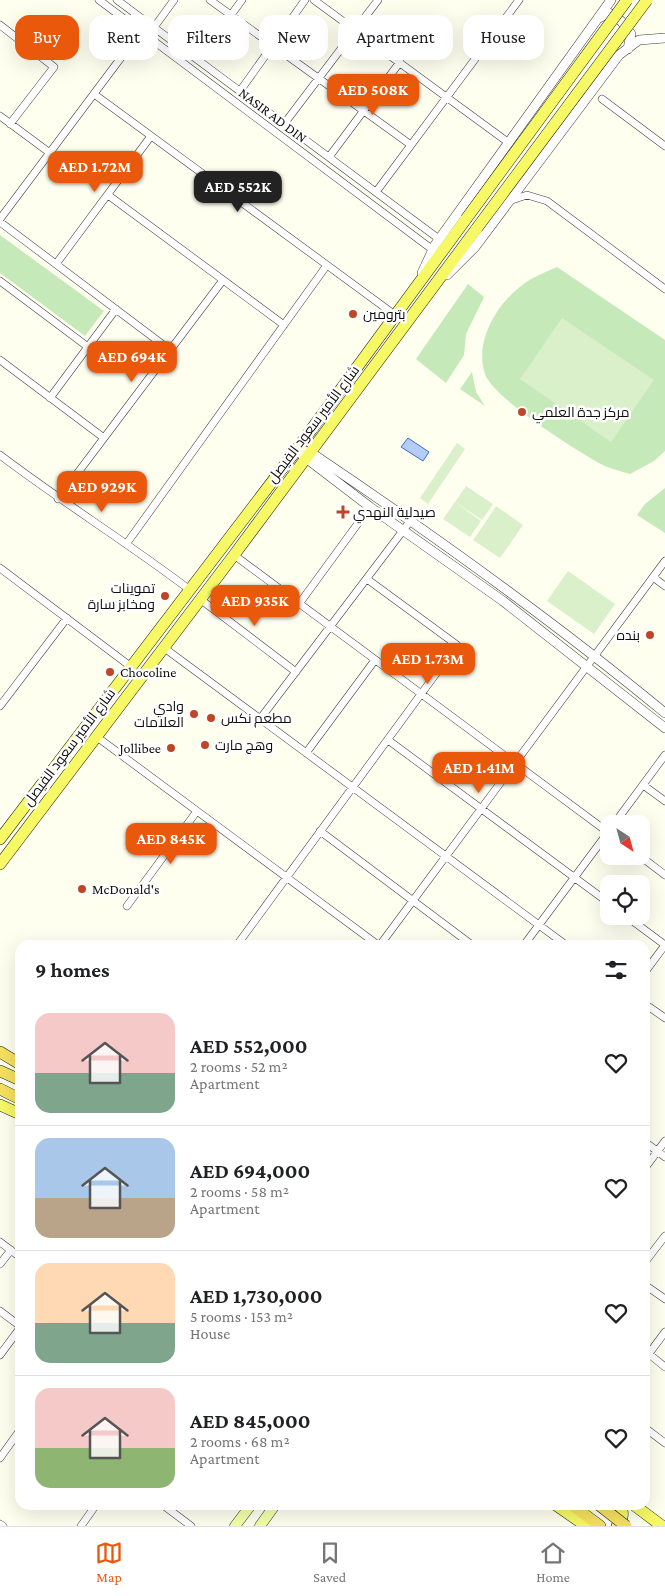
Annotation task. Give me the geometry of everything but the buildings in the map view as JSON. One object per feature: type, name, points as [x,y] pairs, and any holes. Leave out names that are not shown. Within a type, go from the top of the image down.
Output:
[{"type":"highway","points":[[0,1052],[15,1060]]},
{"type":"highway","points":[[0,1071],[15,1078]]},
{"type":"highway","points":[[3,1090],[15,1096]]},
{"type":"highway","points":[[579,1510],[600,1526]]},
{"type":"highway","points":[[605,1510],[626,1526]]},
{"type":"main road","name":"شارع الأمير سعود الفيصل","points":[[0,839],[297,449],[627,0]]},
{"type":"main road","name":"شارع الأمير سعود الفيصل","points":[[0,864],[234,555],[647,0]]},
{"type":"main road","points":[[0,1105],[15,1112]]},
{"type":"main road","points":[[235,1526],[247,1510]]},
{"type":"main road","points":[[260,1526],[271,1510]]},
{"type":"main road","points":[[554,1510],[573,1526]]},
{"type":"main road","points":[[563,1510],[586,1526]]},
{"type":"main road","points":[[617,1526],[622,1520],[623,1510]]},
{"type":"main road","points":[[641,1510],[662,1524]]},
{"type":"street","name":"NASIR AD DIN","points":[[99,0],[118,15]]},
{"type":"street","name":"NASIR AD DIN","points":[[117,0],[137,15]]},
{"type":"street","points":[[158,22],[174,0]]},
{"type":"street","points":[[210,0],[231,15],[242,0]]},
{"type":"street","points":[[294,15],[305,0]]},
{"type":"street","points":[[314,0],[338,18]]},
{"type":"street","points":[[366,15],[378,0]]},
{"type":"street","points":[[376,192],[519,0]]},
{"type":"street","points":[[415,288],[439,239],[510,143],[611,0]]},
{"type":"street","points":[[598,19],[609,13],[621,21],[631,34],[628,49]]},
{"type":"street","points":[[0,25],[54,68],[10,124]]},
{"type":"street","points":[[430,293],[475,246],[619,55],[640,40],[665,38]]},
{"type":"street","name":"NASIR AD DIN","points":[[158,45],[433,250]]},
{"type":"street","points":[[284,124],[338,52]]},
{"type":"street","points":[[123,60],[94,94],[0,220],[170,350]]},
{"type":"street","name":"NASIR AD DIN","points":[[198,60],[439,239]]},
{"type":"street","points":[[240,91],[262,60]]},
{"type":"street","points":[[293,60],[410,145]]},
{"type":"street","points":[[397,60],[510,143]]},
{"type":"street","points":[[329,157],[400,62]]},
{"type":"street","points":[[94,94],[396,315]]},
{"type":"street","points":[[602,99],[665,146]]},
{"type":"street","points":[[0,116],[50,153]]},
{"type":"street","points":[[56,264],[152,136]]},
{"type":"street","points":[[108,195],[284,325]]},
{"type":"street","points":[[509,201],[527,195],[547,202],[665,289]]},
{"type":"street","points":[[127,542],[327,265]]},
{"type":"street","points":[[58,499],[223,280]]},
{"type":"street","points":[[0,281],[88,348]]},
{"type":"street","points":[[50,398],[116,309]]},
{"type":"street","points":[[0,360],[104,438]]},
{"type":"street","points":[[297,449],[411,520],[594,655],[665,713]]},
{"type":"street","points":[[0,455],[58,499],[127,542],[190,590]]},
{"type":"street","points":[[307,455],[370,507],[471,578],[586,665],[665,728]]},
{"type":"street","points":[[299,604],[370,507]]},
{"type":"street","points":[[260,719],[411,520]]},
{"type":"street","points":[[234,555],[600,826]]},
{"type":"street","points":[[383,940],[665,561]]},
{"type":"street","points":[[471,578],[477,568]]},
{"type":"street","points":[[0,569],[130,666]]},
{"type":"street","points":[[654,577],[665,586]]},
{"type":"street","points":[[241,940],[457,645],[367,579]]},
{"type":"street","points":[[200,600],[296,672]]},
{"type":"street","points":[[0,706],[67,618]]},
{"type":"street","points":[[163,647],[559,940]]},
{"type":"street","points":[[306,753],[375,660]]},
{"type":"street","points":[[97,737],[372,940]]},
{"type":"street","points":[[388,740],[600,897]]},
{"type":"street","points":[[621,815],[665,755]]},
{"type":"street","points":[[643,785],[665,801]]},
{"type":"street","points":[[126,906],[197,811]]},
{"type":"street","points":[[320,831],[465,940]]},
{"type":"street","points":[[528,940],[600,843]]},
{"type":"street","points":[[650,864],[665,875]]},
{"type":"street","points":[[638,925],[665,945],[650,965]]},
{"type":"street","points":[[650,1008],[665,1018]]},
{"type":"street","points":[[650,1161],[665,1141]]},
{"type":"street","points":[[650,1146],[665,1157]]},
{"type":"street","points":[[650,1256],[665,1236]]},
{"type":"street","points":[[0,1242],[15,1253]]},
{"type":"street","points":[[0,1264],[11,1250]]},
{"type":"street","points":[[650,1289],[665,1300]]},
{"type":"street","points":[[0,1311],[15,1323]]},
{"type":"street","points":[[650,1353],[665,1332]]},
{"type":"street","points":[[0,1355],[15,1334]]},
{"type":"street","points":[[650,1358],[665,1366]]},
{"type":"street","points":[[650,1432],[665,1443]]},
{"type":"street","points":[[1,1453],[15,1436]]},
{"type":"street","points":[[81,1526],[92,1510]]},
{"type":"street","points":[[170,1510],[191,1526]]},
{"type":"green space","points":[[0,235],[104,311],[85,336],[0,273]]},
{"type":"green space","points":[[557,267],[665,340],[665,451],[654,461],[630,474],[601,464],[537,423],[503,396],[491,384],[485,374],[482,360],[483,346],[487,332],[501,306],[522,286]]},
{"type":"green space","points":[[468,284],[484,297],[466,334],[464,355],[446,383],[416,359]]},
{"type":"green space","points":[[562,318],[654,380],[611,442],[520,379]]},
{"type":"green space","points":[[472,372],[476,392],[485,406],[460,389]]},
{"type":"green space","points":[[457,443],[465,449],[428,504],[420,498]]},
{"type":"green space","points":[[466,486],[493,504],[482,520],[455,502]]},
{"type":"green space","points":[[665,488],[665,533],[637,515],[645,504]]},
{"type":"green space","points":[[455,502],[481,521],[470,537],[443,519]]},
{"type":"green space","points":[[496,506],[523,525],[500,558],[473,540]]},
{"type":"green space","points":[[568,571],[615,604],[594,634],[547,601]]},
{"type":"water","points":[[408,438],[429,452],[423,461],[401,447]]},
{"type":"place","name":"بترومين","points":[[353,314]]},
{"type":"place","name":"مركز جدة العلمي","points":[[522,412]]},
{"type":"place","name":"صيدلية النهدي","points":[[343,512]]},
{"type":"place","name":"تموينات ومخابز سارة","points":[[165,596]]},
{"type":"place","name":"بنده","points":[[650,635]]},
{"type":"place","name":"Chocoline","points":[[110,672]]},
{"type":"place","name":"وادي العلامات","points":[[194,714]]},
{"type":"place","name":"مطعم نكس","points":[[211,718]]},
{"type":"place","name":"وهج مارت","points":[[205,745]]},
{"type":"place","name":"Jollibee","points":[[171,748]]},
{"type":"place","name":"McDonald's","points":[[82,889]]}]
